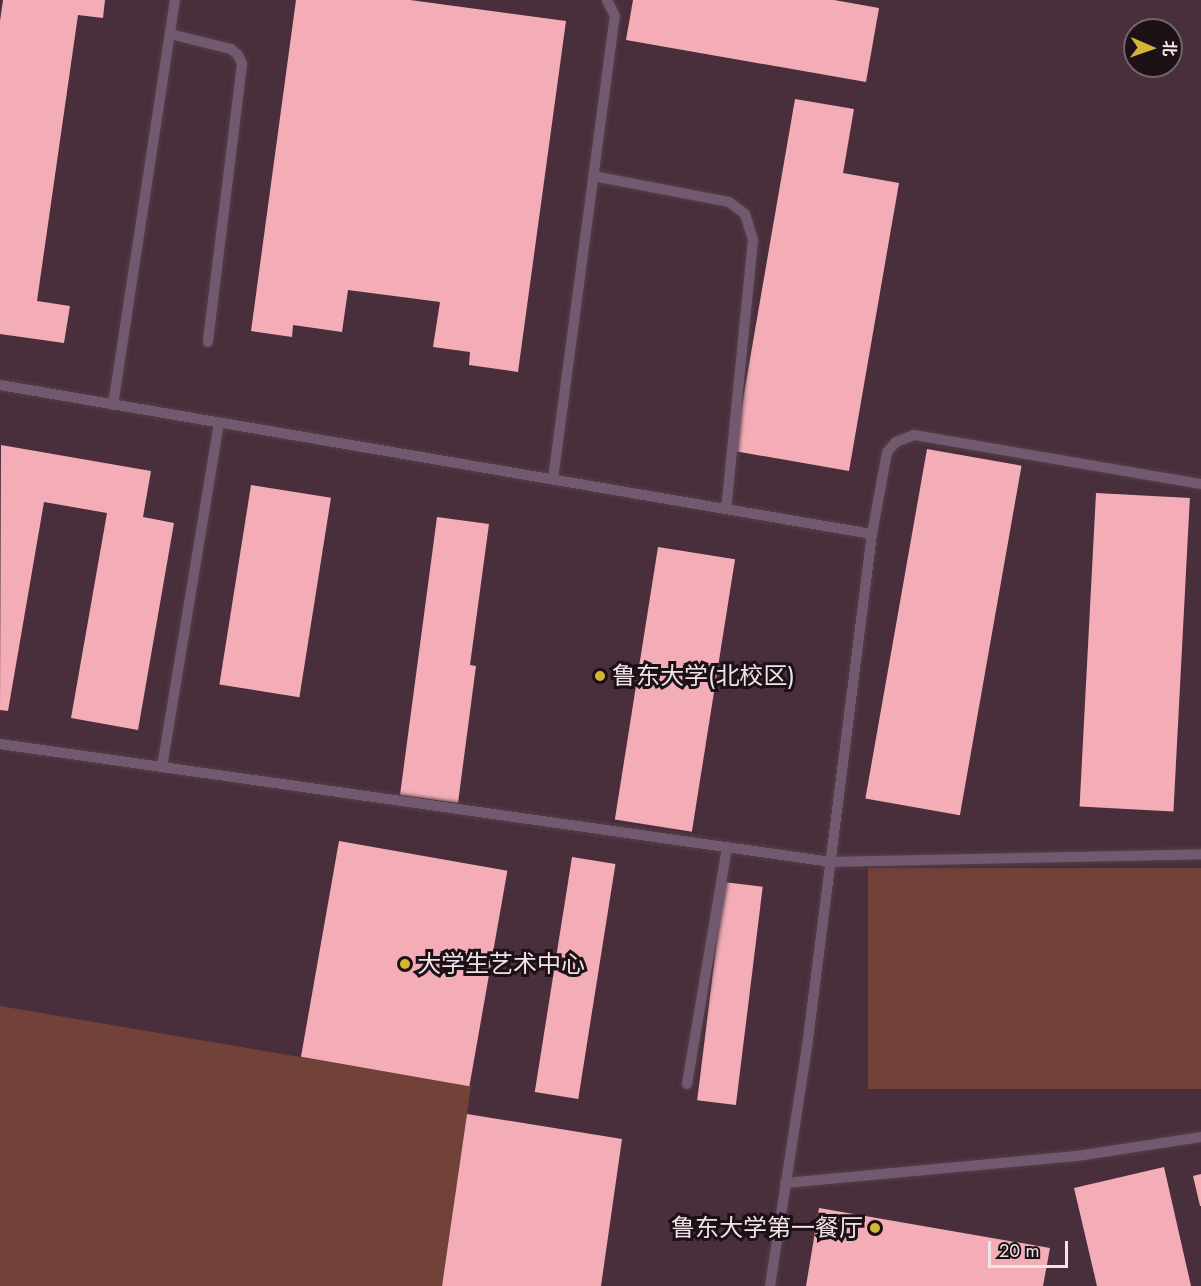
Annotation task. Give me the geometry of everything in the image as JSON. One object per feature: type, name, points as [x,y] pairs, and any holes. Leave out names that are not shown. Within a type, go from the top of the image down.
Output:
[{"type":"lane","points":[[113,405],[175,0]]},
{"type":"lane","points":[[553,479],[615,16],[607,0]]},
{"type":"lane","points":[[170,34],[231,49],[238,55],[242,64],[208,342]]},
{"type":"lane","points":[[593,176],[729,202],[745,214],[753,240],[726,509]]},
{"type":"lane","points":[[0,386],[872,534]]},
{"type":"lane","points":[[162,767],[219,423]]},
{"type":"lane","points":[[770,1286],[807,1047],[872,534],[887,452],[896,442],[914,435],[1201,484]]},
{"type":"lane","points":[[0,744],[831,862],[1201,854]]},
{"type":"lane","points":[[687,1084],[727,847]]},
{"type":"lane","points":[[785,1183],[1077,1156],[1201,1137]]},
{"type":"shaded area","name":"鲁东大学(北校区)","points":[[0,0],[1201,0],[1201,1286],[0,1286]]},
{"type":"shaded area","points":[[868,868],[1201,868],[1201,1089],[868,1089]]},
{"type":"shaded area","points":[[0,1006],[471,1086],[442,1286],[0,1286]]},
{"type":"building","points":[[3,0],[105,0],[103,18],[78,15],[37,301],[70,306],[64,343],[0,334],[0,21]]},
{"type":"building","points":[[296,0],[410,0],[566,21],[518,372],[469,365],[470,352],[433,347],[440,302],[348,290],[342,332],[293,325],[292,337],[251,331]]},
{"type":"building","points":[[633,0],[834,0],[879,8],[866,82],[626,40]]},
{"type":"building","points":[[795,99],[854,109],[843,173],[899,183],[849,471],[734,451]]},
{"type":"building","points":[[1,445],[151,471],[143,517],[174,523],[138,730],[71,718],[107,513],[44,502],[8,711],[0,710]]},
{"type":"building","points":[[927,449],[1022,466],[960,815],[865,799]]},
{"type":"building","points":[[251,485],[331,498],[299,697],[219,685]]},
{"type":"building","points":[[1096,493],[1190,498],[1173,811],[1080,807]]},
{"type":"building","points":[[437,517],[489,524],[470,665],[476,666],[458,803],[400,795]]},
{"type":"building","points":[[658,547],[735,559],[692,832],[615,820]]},
{"type":"building","name":"大学生艺术中心","points":[[339,841],[507,871],[469,1086],[301,1057]]},
{"type":"building","points":[[572,857],[615,864],[578,1099],[535,1092]]},
{"type":"building","points":[[724,882],[763,887],[736,1105],[697,1100]]},
{"type":"building","points":[[467,1114],[622,1139],[601,1286],[442,1286]]},
{"type":"building","points":[[1164,1167],[1191,1286],[1097,1286],[1074,1188]]},
{"type":"building","points":[[1201,1174],[1201,1206],[1200,1206],[1193,1176]]},
{"type":"building","name":"鲁东大学第一餐厅","points":[[819,1208],[1050,1248],[1043,1286],[806,1286]]},
{"type":"place","name":"鲁东大学(北校区)","points":[[600,676]]},
{"type":"place","name":"大学生艺术中心","points":[[405,964]]},
{"type":"place","name":"鲁东大学第一餐厅","points":[[875,1228]]}]
